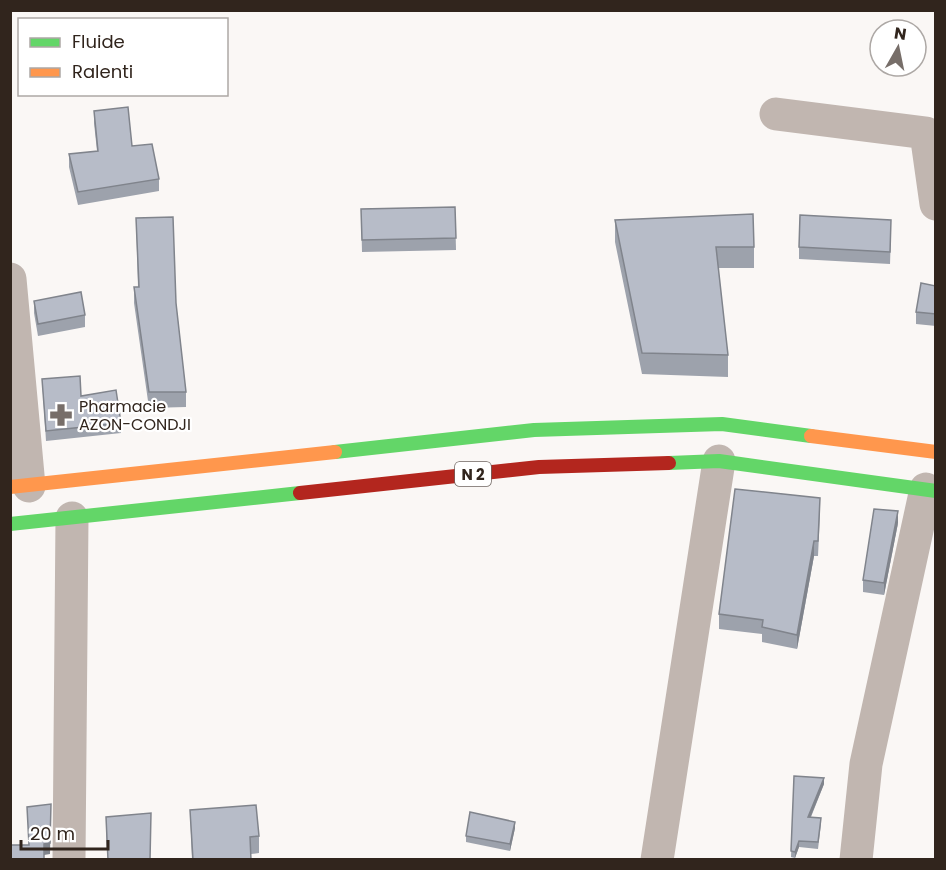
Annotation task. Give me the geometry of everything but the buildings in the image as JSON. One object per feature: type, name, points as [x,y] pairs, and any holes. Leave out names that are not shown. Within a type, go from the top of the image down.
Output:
[{"type":"highway","name":"N 2","points":[[20,486],[546,429],[722,424],[936,452]]},
{"type":"highway","name":"N 2","points":[[10,524],[539,467],[718,461],[931,490]]},
{"type":"street","points":[[777,114],[926,133],[936,204]]},
{"type":"street","points":[[10,279],[20,486]]},
{"type":"street","points":[[657,860],[718,461]]},
{"type":"street","points":[[856,860],[866,764],[931,490]]},
{"type":"street","points":[[69,860],[72,518]]},
{"type":"traffic: fast","points":[[335,452],[534,430],[722,424],[811,436]]},
{"type":"traffic: fast","points":[[669,463],[719,461],[936,491]]},
{"type":"traffic: fast","points":[[10,524],[300,493]]},
{"type":"traffic: slow","points":[[811,436],[936,452]]},
{"type":"traffic: slow","points":[[10,487],[335,452]]},
{"type":"traffic: jam","points":[[300,493],[539,467],[669,463]]},
{"type":"place","name":"Pharmacie AZON-CONDJI","points":[[61,415]]}]
